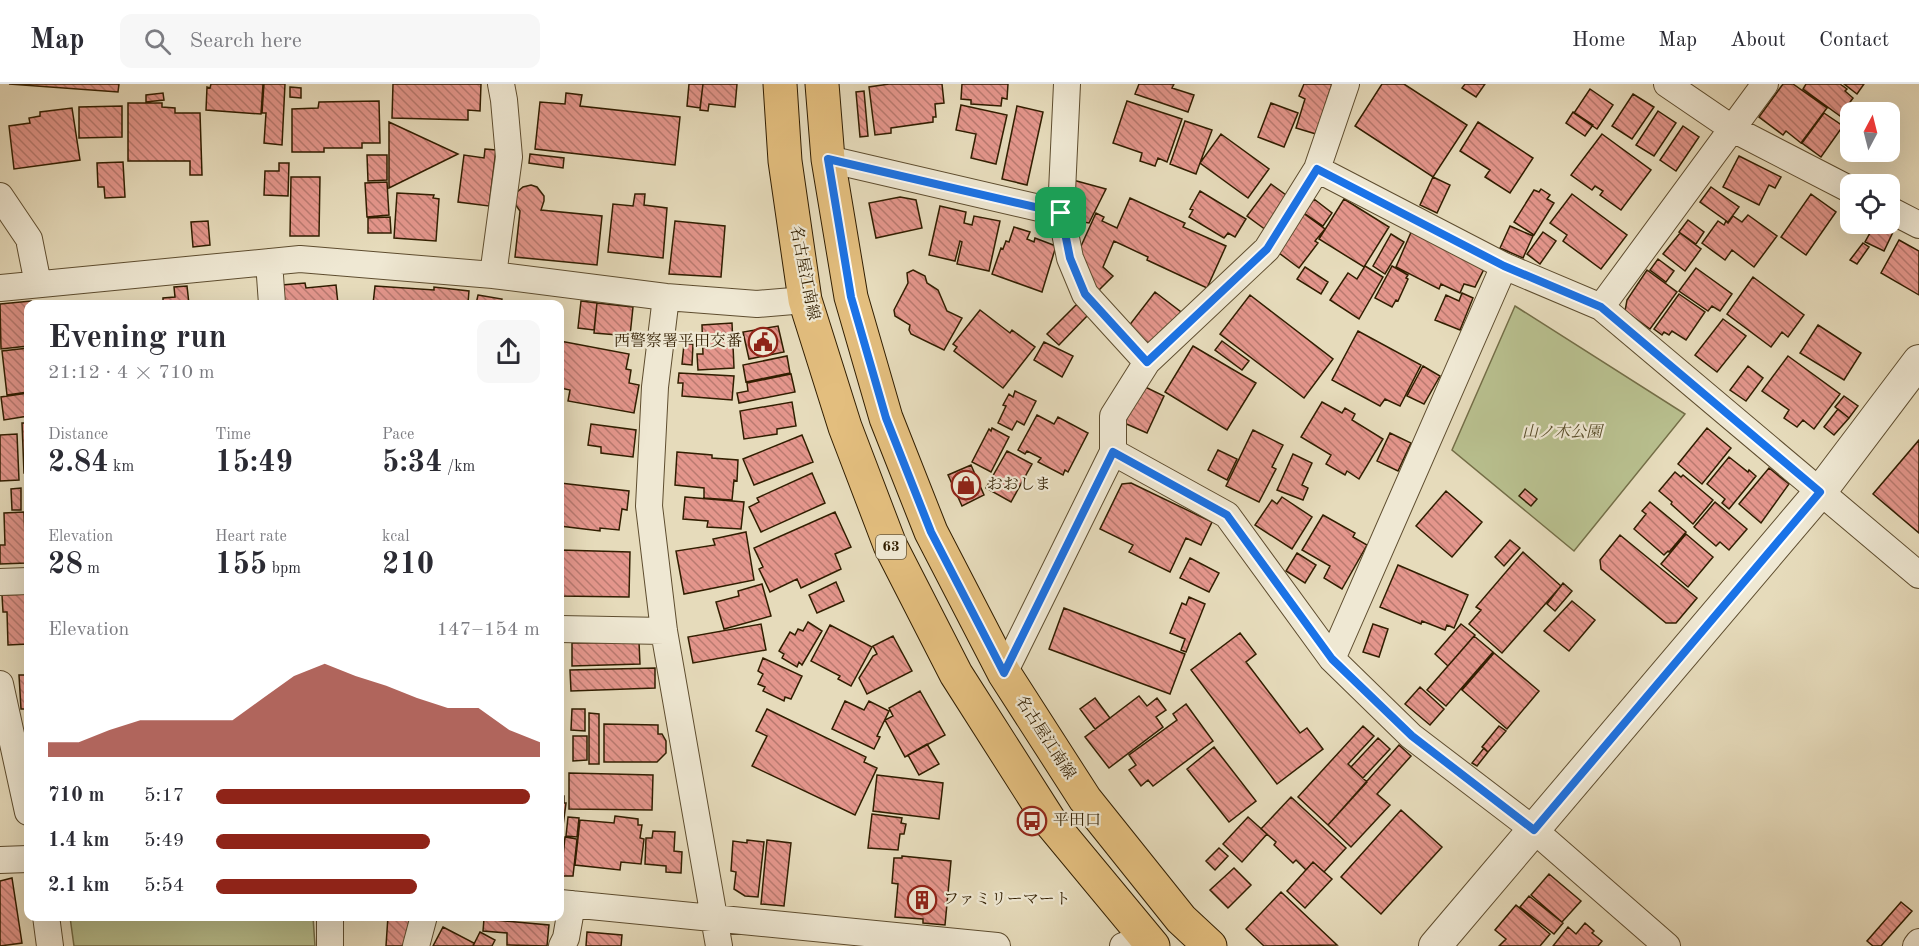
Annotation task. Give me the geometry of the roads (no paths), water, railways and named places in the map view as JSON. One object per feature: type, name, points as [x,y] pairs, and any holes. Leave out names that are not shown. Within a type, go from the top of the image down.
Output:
[{"type":"main road","name":"名古屋江南線","points":[[780,84],[785,161],[805,300],[845,427],[890,545],[956,674],[1051,823],[1140,944]]},
{"type":"main road","name":"名古屋江南線","points":[[822,84],[828,159],[851,297],[886,418],[931,532],[1004,673],[1085,799],[1181,919],[1210,946]]},
{"type":"street","points":[[493,275],[509,157],[501,84]]},
{"type":"street","points":[[1067,84],[1061,213],[1070,258],[1085,294],[1147,362]]},
{"type":"street","points":[[1004,673],[1113,452],[1113,416],[1147,362],[1267,249],[1317,169],[1346,84]]},
{"type":"street","points":[[1667,84],[1733,129],[1840,184]]},
{"type":"street","points":[[1601,307],[1766,84]]},
{"type":"street","points":[[828,159],[1061,213]]},
{"type":"street","points":[[1317,169],[1504,266],[1601,307],[1919,575]]},
{"type":"street","points":[[0,196],[29,239],[38,284]]},
{"type":"street","points":[[1900,215],[1919,225]]},
{"type":"street","points":[[0,288],[300,259],[493,275],[666,297],[757,304],[805,300]]},
{"type":"street","points":[[269,262],[272,300]]},
{"type":"street","points":[[1332,659],[1504,266]]},
{"type":"street","points":[[666,297],[655,387],[649,507],[664,631],[719,946]]},
{"type":"street","points":[[1436,946],[1820,492],[1919,361]]},
{"type":"street","points":[[1113,452],[1227,515],[1332,659],[1412,736],[1534,830],[1666,946]]},
{"type":"street","points":[[0,582],[24,580]]},
{"type":"street","points":[[564,629],[664,631]]},
{"type":"street","points":[[0,684],[24,794]]},
{"type":"street","points":[[0,860],[24,859]]},
{"type":"street","points":[[562,946],[566,938],[566,904],[997,946]]},
{"type":"street","points":[[47,921],[50,946]]},
{"type":"street","points":[[330,921],[330,946]]},
{"type":"street","points":[[416,946],[423,921]]},
{"type":"street","points":[[1916,946],[1919,942]]},
{"type":"place","name":"西警察署平田交番","points":[[763,342]]},
{"type":"place","name":"おおしま","points":[[966,485]]},
{"type":"place","name":"平田口","points":[[1032,821]]},
{"type":"place","name":"ファミリーマート","points":[[922,900]]},
{"type":"park label","name":"山ノ木公園","points":[[1562,433]]}]
